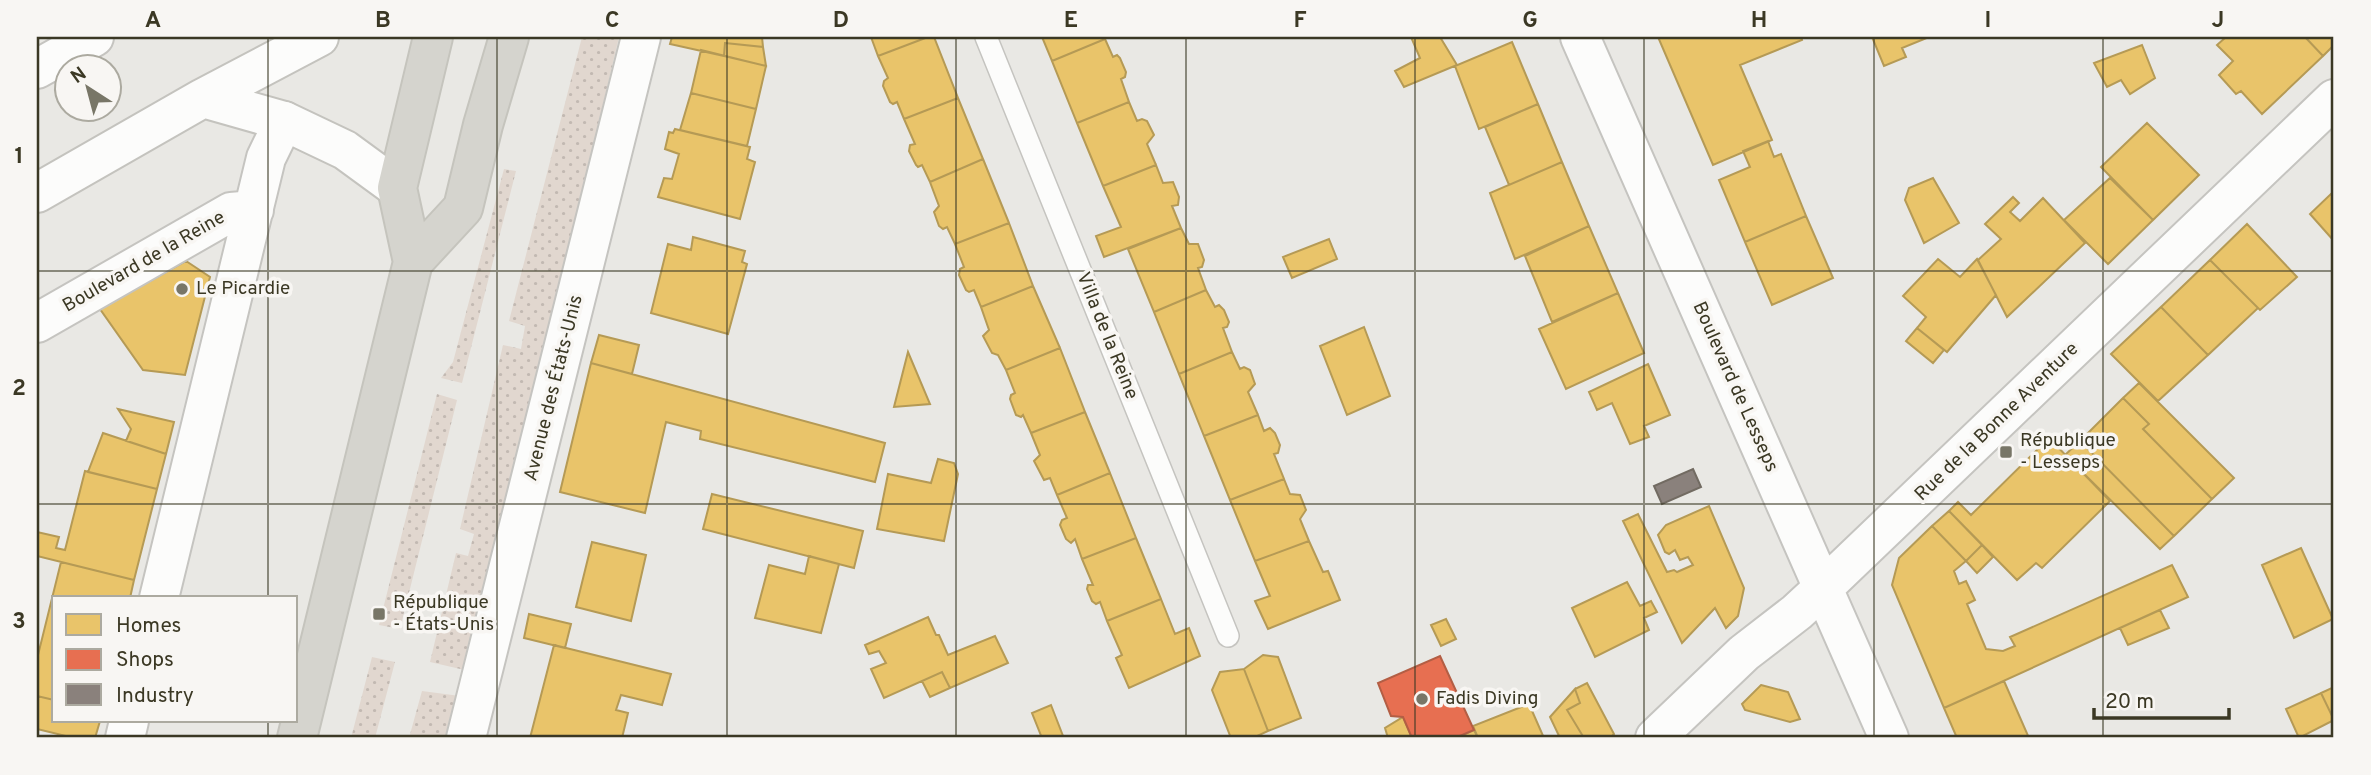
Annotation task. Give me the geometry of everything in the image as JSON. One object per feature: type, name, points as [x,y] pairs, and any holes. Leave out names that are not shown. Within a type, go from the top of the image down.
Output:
[{"type":"main road","points":[[297,738],[413,262],[397,188],[433,37]]},
{"type":"main road","points":[[413,262],[463,208],[483,125],[509,37]]},
{"type":"street","points":[[37,69],[94,37]]},
{"type":"street","points":[[37,193],[203,98],[322,37]]},
{"type":"street","name":"Avenue des États-Unis","points":[[466,738],[641,37]]},
{"type":"street","name":"Boulevard de Lesseps","points":[[1580,37],[1889,738]]},
{"type":"street","points":[[203,98],[284,121],[345,150],[397,188]]},
{"type":"street","name":"Rue de la Bonne Aventure","points":[[1655,738],[1744,653],[1787,621],[1824,587],[2334,99]]},
{"type":"street","points":[[159,596],[266,158],[284,121]]},
{"type":"street","name":"Boulevard de la Reine","points":[[37,323],[231,212],[254,210]]},
{"type":"lane","name":"Villa de la Reine","points":[[986,37],[1228,636]]},
{"type":"shaded area","points":[[582,37],[619,37],[469,671],[430,662],[456,553],[468,556],[474,534],[460,529],[503,345],[521,349],[525,326],[509,321]]},
{"type":"shaded area","points":[[504,169],[516,171],[462,383],[441,378],[453,362]]},
{"type":"shaded area","points":[[437,394],[457,400],[400,629],[379,625]]},
{"type":"shaded area","points":[[372,657],[395,662],[375,738],[351,738]]},
{"type":"shaded area","points":[[422,691],[460,696],[450,738],[409,738]]},
{"type":"building: Homes","points":[[672,37],[762,37],[763,47],[725,43],[724,56],[670,44]]},
{"type":"building: Homes","points":[[871,37],[928,37],[878,56]]},
{"type":"building: Homes","points":[[934,37],[958,98],[904,119],[897,102],[890,102],[883,86],[888,78],[878,56]]},
{"type":"building: Homes","points":[[1042,37],[1105,37],[1105,39],[1052,61]]},
{"type":"building: Homes","points":[[1411,37],[1440,37],[1457,65],[1404,87],[1395,71],[1420,58]]},
{"type":"building: Homes","points":[[1658,37],[1801,37],[1802,40],[1740,65],[1772,140],[1713,165]]},
{"type":"building: Homes","points":[[1872,37],[1929,37],[1902,48],[1906,57],[1884,66]]},
{"type":"building: Homes","points":[[2226,37],[2305,37],[2323,56],[2262,114],[2241,91],[2236,94],[2219,75],[2233,61],[2217,45]]},
{"type":"building: Homes","points":[[2305,37],[2334,37],[2334,45],[2323,56]]},
{"type":"building: Homes","points":[[1105,39],[1113,57],[1117,55],[1120,58],[1126,72],[1121,79],[1129,102],[1077,123],[1052,61]]},
{"type":"building: Homes","points":[[1512,42],[1538,104],[1479,129],[1455,66]]},
{"type":"building: Homes","points":[[725,43],[763,47],[766,66],[724,56]]},
{"type":"building: Homes","points":[[2142,45],[2155,78],[2130,94],[2121,80],[2107,87],[2094,63]]},
{"type":"building: Homes","points":[[701,50],[766,66],[756,109],[691,93]]},
{"type":"building: Homes","points":[[691,93],[756,109],[747,146],[680,130]]},
{"type":"building: Homes","points":[[958,98],[983,159],[930,182],[922,165],[916,165],[909,151],[910,145],[915,144],[904,119]]},
{"type":"building: Homes","points":[[1129,102],[1137,121],[1147,121],[1154,135],[1147,144],[1156,165],[1103,186],[1077,123]]},
{"type":"building: Homes","points":[[1538,104],[1562,162],[1509,185],[1485,127]]},
{"type":"building: Homes","points":[[2147,123],[2199,175],[2153,220],[2101,167]]},
{"type":"building: Homes","points":[[675,129],[750,147],[747,159],[755,162],[740,219],[658,197],[664,178],[672,179],[679,154],[665,149],[669,132],[673,133]]},
{"type":"building: Homes","points":[[1768,141],[1774,157],[1781,154],[1806,216],[1745,242],[1719,180],[1750,167],[1743,151]]},
{"type":"building: Homes","points":[[983,159],[1009,223],[955,244],[947,227],[943,229],[939,226],[934,212],[939,206],[930,182]]},
{"type":"building: Homes","points":[[1562,162],[1589,226],[1515,259],[1490,193]]},
{"type":"building: Homes","points":[[1156,165],[1163,183],[1173,182],[1179,197],[1178,205],[1172,206],[1181,228],[1104,257],[1096,236],[1121,227],[1103,186]]},
{"type":"building: Homes","points":[[1933,178],[1959,223],[1924,243],[1905,200],[1909,188]]},
{"type":"building: Homes","points":[[2110,178],[2153,220],[2108,264],[2064,220]]},
{"type":"building: Homes","points":[[2334,191],[2334,241],[2310,214]]},
{"type":"building: Homes","points":[[2013,197],[2019,203],[2010,212],[2020,221],[2043,198],[2085,243],[2007,317],[1978,260],[2001,239],[1985,224]]},
{"type":"building: Homes","points":[[1806,216],[1833,278],[1772,305],[1745,242]]},
{"type":"building: Homes","points":[[1009,223],[1033,286],[981,307],[974,290],[966,290],[959,275],[960,269],[964,267],[955,244]]},
{"type":"building: Homes","points":[[2247,224],[2297,277],[2260,310],[2210,260]]},
{"type":"building: Homes","points":[[1589,226],[1618,293],[1552,322],[1525,256]]},
{"type":"building: Homes","points":[[1181,228],[1189,244],[1198,244],[1204,260],[1202,267],[1198,268],[1206,290],[1154,312],[1128,249]]},
{"type":"building: Homes","points":[[693,237],[745,251],[742,262],[747,264],[728,334],[651,313],[668,244],[691,250]]},
{"type":"building: Homes","points":[[1329,239],[1337,259],[1292,278],[1283,257]]},
{"type":"building: Homes","points":[[1938,259],[1960,277],[1977,259],[1996,295],[1947,352],[1917,328],[1926,317],[1903,296]]},
{"type":"building: Homes","points":[[2210,260],[2258,308],[2208,355],[2161,307]]},
{"type":"building: Homes","points":[[186,261],[210,277],[185,375],[143,370],[100,309]]},
{"type":"building: Homes","points":[[1033,286],[1060,348],[1006,370],[983,336],[989,330],[981,307]]},
{"type":"building: Homes","points":[[1206,290],[1215,307],[1219,305],[1224,310],[1229,322],[1227,327],[1223,328],[1232,352],[1179,374],[1154,312]]},
{"type":"building: Homes","points":[[1618,293],[1644,353],[1566,389],[1539,329]]},
{"type":"building: Homes","points":[[2161,307],[2208,355],[2158,401],[2111,354]]},
{"type":"building: Homes","points":[[1364,327],[1390,396],[1347,415],[1320,346]]},
{"type":"building: Homes","points":[[1917,328],[1944,350],[1933,363],[1906,341]]},
{"type":"building: Homes","points":[[599,335],[639,345],[632,374],[591,363]]},
{"type":"building: Homes","points":[[1060,348],[1085,412],[1031,433],[1023,415],[1016,415],[1010,399],[1015,393],[1006,370]]},
{"type":"building: Homes","points":[[908,352],[930,404],[894,407]]},
{"type":"building: Homes","points":[[1232,352],[1240,369],[1244,367],[1250,370],[1255,384],[1248,392],[1258,415],[1204,436],[1179,374]]},
{"type":"building: Homes","points":[[591,363],[885,443],[875,482],[700,439],[701,431],[666,422],[645,513],[560,492]]},
{"type":"building: Homes","points":[[1648,364],[1670,415],[1644,426],[1649,437],[1630,444],[1612,403],[1597,410],[1589,392]]},
{"type":"building: Homes","points":[[2139,383],[2234,478],[2212,499],[2143,429],[2149,424],[2123,398]]},
{"type":"building: Homes","points":[[2123,398],[2149,424],[2143,429],[2212,499],[2174,536],[2080,441]]},
{"type":"building: Homes","points":[[118,409],[174,422],[166,454],[126,441],[131,429]]},
{"type":"building: Homes","points":[[1085,412],[1110,473],[1057,495],[1050,478],[1044,480],[1034,461],[1040,455],[1031,433]]},
{"type":"building: Homes","points":[[1258,415],[1264,431],[1270,428],[1280,445],[1278,453],[1274,454],[1284,479],[1230,500],[1204,436]]},
{"type":"building: Homes","points":[[103,433],[166,454],[157,489],[88,472]]},
{"type":"building: Homes","points":[[2049,438],[2110,501],[2042,568],[2036,563],[2017,580],[1949,511],[1958,502],[1971,515]]},
{"type":"building: Homes","points":[[2080,441],[2174,536],[2160,549],[2065,455]]},
{"type":"building: Homes","points":[[938,459],[954,463],[958,474],[944,541],[877,529],[888,474],[931,483]]},
{"type":"building: Homes","points":[[85,471],[157,489],[134,580],[37,556],[37,532],[59,537],[56,548],[65,550]]},
{"type":"building: Homes","points":[[1110,473],[1136,538],[1082,559],[1075,539],[1071,543],[1066,539],[1060,525],[1062,520],[1067,518],[1057,495]]},
{"type":"building: Homes","points":[[1284,479],[1290,494],[1300,495],[1306,510],[1300,519],[1309,541],[1255,561],[1230,500]]},
{"type":"building: Homes","points":[[712,494],[863,531],[854,568],[703,529]]},
{"type":"building: Homes","points":[[1709,506],[1744,588],[1738,616],[1726,628],[1715,608],[1682,643],[1623,521],[1638,514],[1667,572],[1677,572],[1693,565],[1688,557],[1680,560],[1675,550],[1669,554],[1665,552],[1658,535],[1666,525]]},
{"type":"building: Homes","points":[[1949,511],[1982,545],[1966,561],[1932,526]]},
{"type":"building: Homes","points":[[1932,526],[1966,561],[1954,571],[1959,584],[1966,581],[1975,600],[1967,604],[1986,649],[2003,651],[2015,646],[2010,637],[2172,565],[2188,597],[1944,708],[1892,585],[1899,558]]},
{"type":"building: Homes","points":[[1136,538],[1161,599],[1107,621],[1100,602],[1096,604],[1092,601],[1087,589],[1088,585],[1093,585],[1082,559]]},
{"type":"building: Homes","points":[[1309,541],[1323,572],[1328,571],[1340,600],[1268,629],[1255,601],[1270,596],[1255,561]]},
{"type":"building: Homes","points":[[592,542],[646,555],[631,621],[576,607]]},
{"type":"building: Homes","points":[[1982,545],[1993,557],[1977,573],[1966,561]]},
{"type":"building: Homes","points":[[2301,548],[2333,619],[2294,638],[2262,565]]},
{"type":"building: Homes","points":[[809,556],[839,564],[821,633],[755,618],[769,565],[805,574]]},
{"type":"building: Homes","points":[[61,562],[134,580],[130,596],[53,596]]},
{"type":"building: Homes","points":[[1627,582],[1640,606],[1651,601],[1657,612],[1644,618],[1649,630],[1595,657],[1572,608]]},
{"type":"building: Homes","points":[[52,598],[52,700],[37,696],[37,659]]},
{"type":"building: Homes","points":[[1161,599],[1175,634],[1189,628],[1200,656],[1129,688],[1116,658],[1122,655],[1107,621]]},
{"type":"building: Homes","points":[[2160,610],[2169,628],[2128,645],[2120,628]]},
{"type":"building: Homes","points":[[529,614],[571,624],[565,648],[524,638]]},
{"type":"building: Homes","points":[[928,617],[948,655],[995,636],[1008,663],[950,688],[942,672],[884,698],[871,669],[886,663],[879,651],[869,654],[865,645]]},
{"type":"building: Homes","points":[[1446,619],[1456,639],[1441,646],[1431,625]]},
{"type":"building: Homes","points":[[554,645],[671,674],[662,705],[621,695],[616,710],[628,713],[622,738],[530,738]]},
{"type":"building: Homes","points":[[1263,655],[1278,657],[1301,718],[1268,731],[1244,669]]},
{"type":"building: Homes","points":[[1244,669],[1268,731],[1253,738],[1231,738],[1212,690],[1220,672]]},
{"type":"building: Homes","points":[[942,672],[950,688],[930,697],[922,681]]},
{"type":"building: Homes","points":[[2004,681],[2029,738],[1957,738],[1944,708]]},
{"type":"building: Homes","points":[[1587,683],[1614,734],[1610,738],[1584,738],[1567,710],[1580,703],[1575,689]]},
{"type":"building: Homes","points":[[1761,685],[1788,692],[1800,719],[1790,722],[1745,710],[1742,704]]},
{"type":"building: Homes","points":[[2334,687],[2334,720],[2321,693]]},
{"type":"building: Homes","points":[[1575,689],[1580,703],[1567,710],[1584,738],[1560,738],[1550,717]]},
{"type":"building: Homes","points":[[2321,693],[2334,720],[2299,738],[2286,709]]},
{"type":"building: Homes","points":[[37,696],[52,700],[52,722],[100,722],[95,738],[66,738],[37,729]]},
{"type":"building: Homes","points":[[1529,704],[1544,738],[1478,738],[1473,726]]},
{"type":"building: Homes","points":[[1051,705],[1063,736],[1042,738],[1032,713]]},
{"type":"building: Homes","points":[[1403,717],[1412,738],[1388,738],[1385,728]]},
{"type":"building: Homes","points":[[1474,730],[1478,738],[1462,738],[1461,736]]},
{"type":"building: Shops","name":"Fadis Diving","points":[[1440,656],[1474,730],[1455,738],[1412,738],[1403,717],[1391,716],[1378,683]]},
{"type":"building: Industry","points":[[1693,469],[1701,487],[1662,504],[1654,486]]},
{"type":"place","name":"Le Picardie","points":[[182,289]]},
{"type":"place","name":"République - Lesseps","points":[[2006,452]]},
{"type":"place","name":"République - États-Unis","points":[[379,614]]},
{"type":"place","name":"Fadis Diving","points":[[1422,699]]}]
